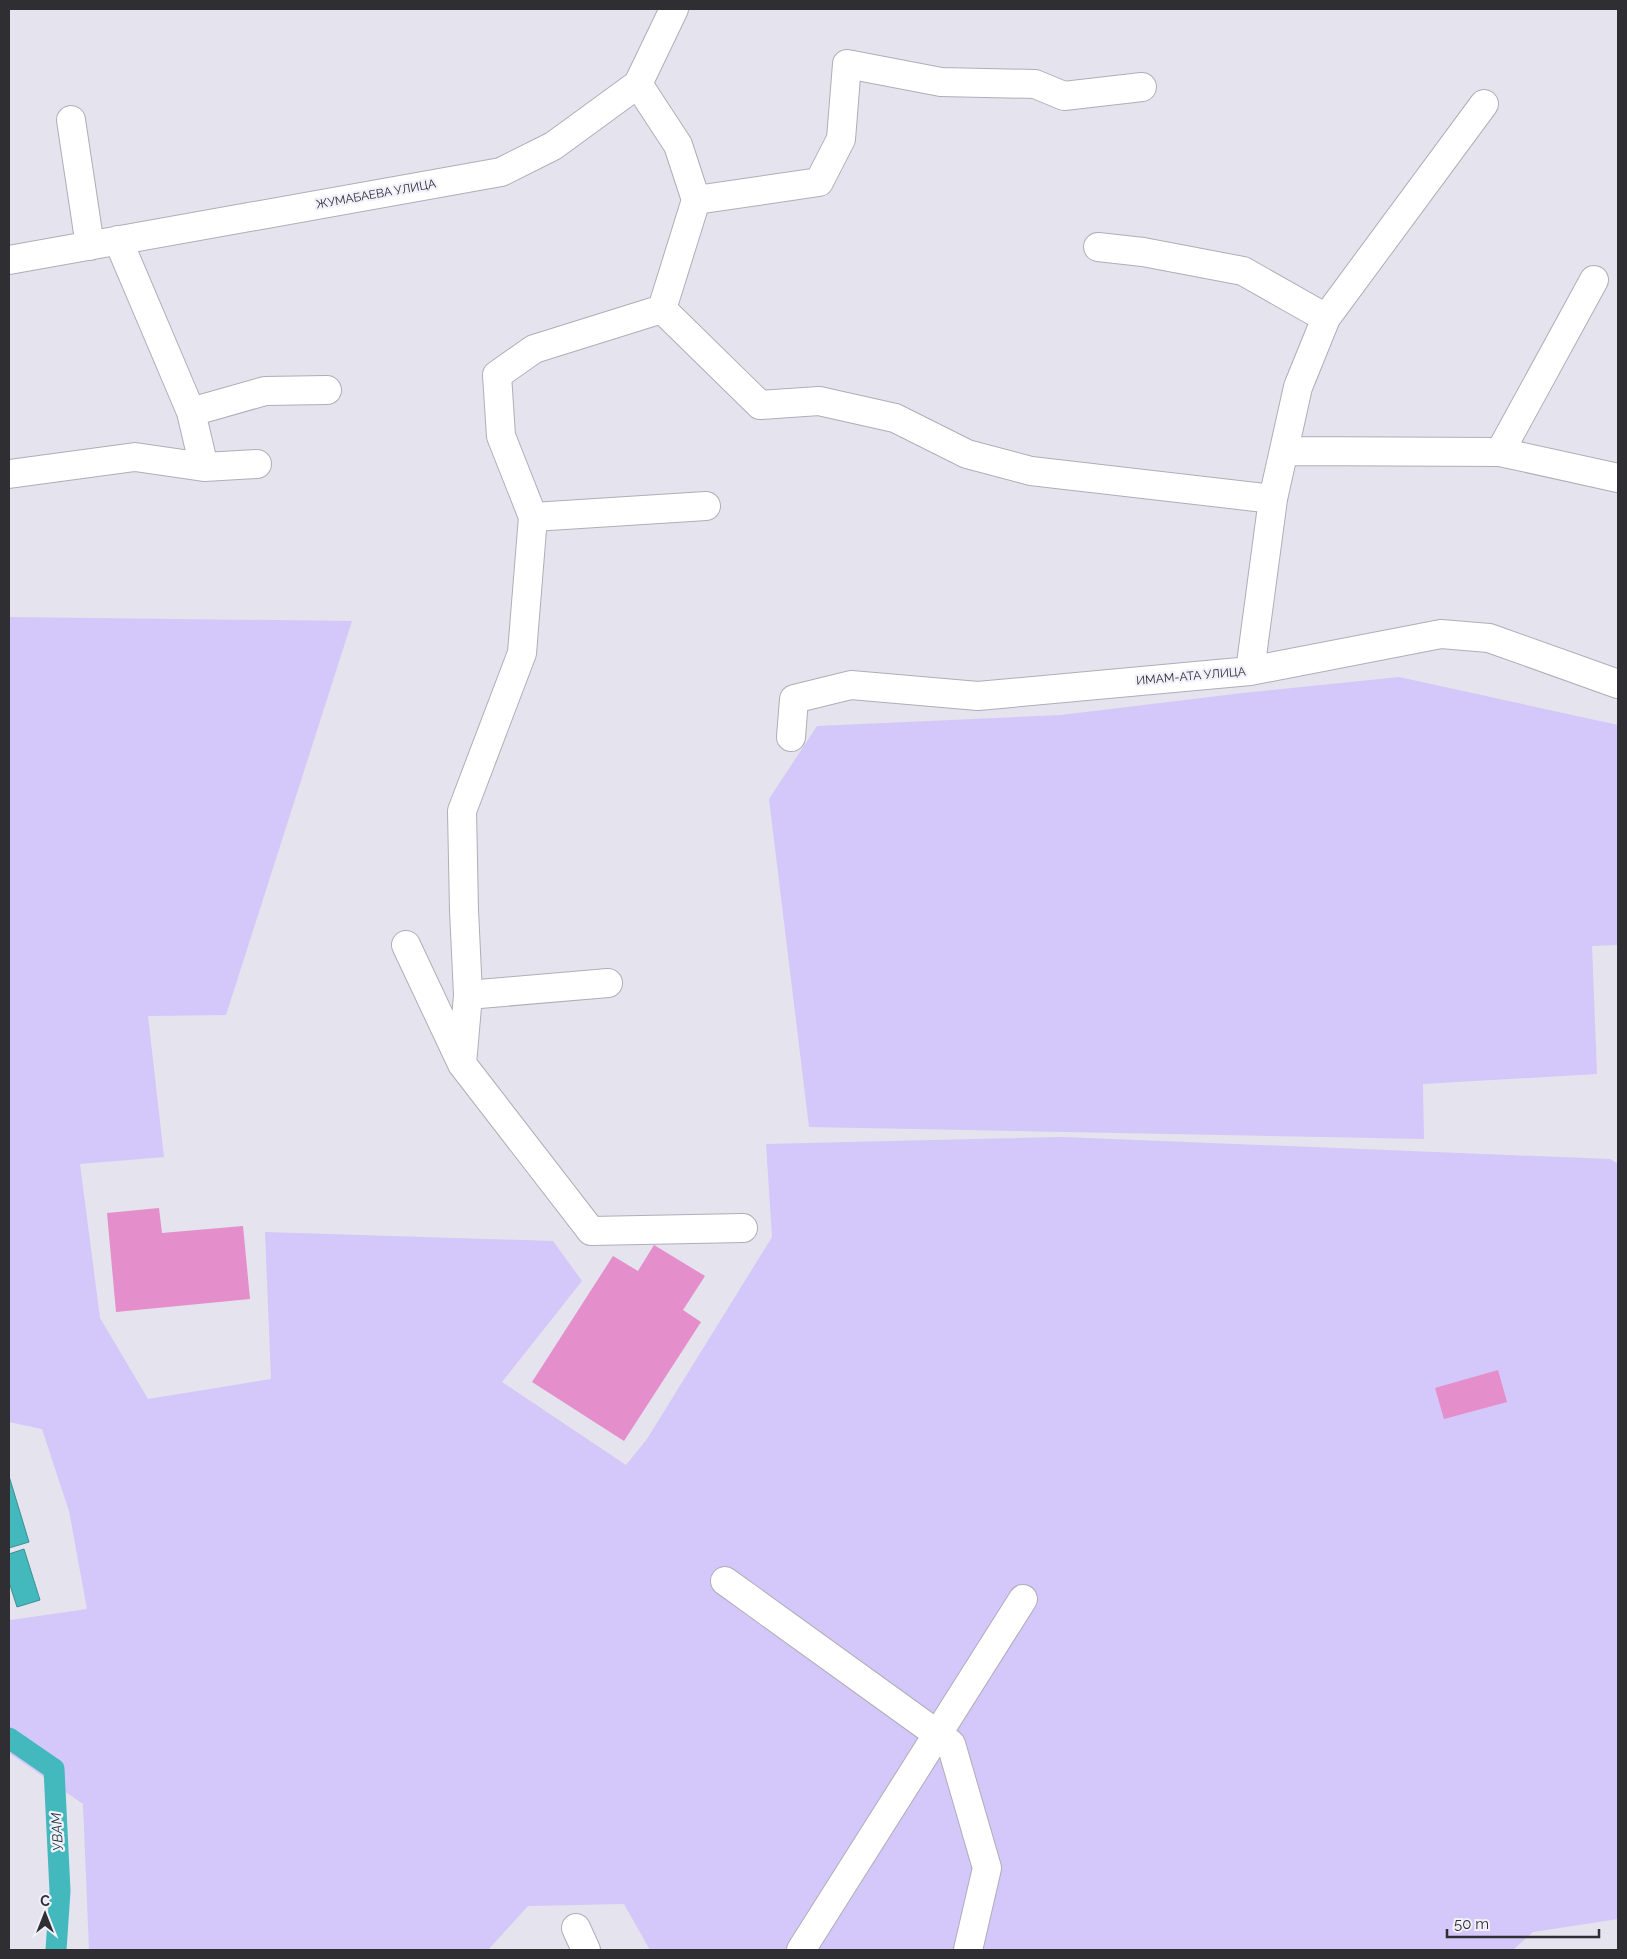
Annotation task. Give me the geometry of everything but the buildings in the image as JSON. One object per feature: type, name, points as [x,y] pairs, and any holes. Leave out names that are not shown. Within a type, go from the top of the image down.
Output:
[{"type":"street","name":"ЖУМАБАЕВА УЛИЦА","points":[[9,260],[501,172],[553,146],[638,84],[674,9]]},
{"type":"street","points":[[696,200],[819,182],[841,139],[847,64],[941,82],[1035,84],[1064,96],[1142,87]]},
{"type":"street","points":[[638,84],[678,145],[696,200],[662,309]]},
{"type":"street","points":[[1250,671],[1273,499],[1298,387],[1326,318],[1484,104]]},
{"type":"street","points":[[71,120],[90,246]]},
{"type":"street","points":[[118,240],[191,412],[204,467]]},
{"type":"street","points":[[1098,247],[1143,252],[1243,270],[1326,318]]},
{"type":"street","points":[[1500,452],[1594,280]]},
{"type":"street","points":[[662,309],[760,405],[819,402],[894,418],[967,454],[1031,471],[1273,499]]},
{"type":"street","points":[[462,1064],[468,995],[462,811],[522,652],[533,517],[501,436],[497,375],[534,349],[662,309]]},
{"type":"street","points":[[191,412],[265,391],[327,390]]},
{"type":"street","points":[[1285,450],[1500,452],[1618,478]]},
{"type":"street","points":[[9,474],[135,457],[204,467],[257,464]]},
{"type":"street","points":[[533,517],[706,506]]},
{"type":"street","name":"ИМАМ-АТА УЛИЦА","points":[[792,737],[794,698],[851,685],[978,696],[1250,671],[1441,634],[1489,638],[1618,684]]},
{"type":"street","points":[[406,945],[462,1064],[591,1231],[743,1228]]},
{"type":"street","points":[[468,995],[608,983]]},
{"type":"street","points":[[725,1581],[950,1744],[987,1868],[968,1950]]},
{"type":"street","points":[[801,1950],[1023,1599]]},
{"type":"shaded area","points":[[9,617],[352,621],[226,1015],[148,1016],[164,1157],[80,1164],[100,1318],[148,1399],[271,1379],[265,1232],[553,1241],[582,1281],[502,1382],[626,1465],[647,1439],[772,1237],[766,1144],[1062,1137],[1610,1159],[1618,1164],[1618,1919],[1533,1932],[1513,1950],[650,1950],[624,1904],[528,1906],[488,1950],[89,1950],[83,1804],[9,1753],[9,1618],[11,1620],[87,1609],[69,1511],[42,1429],[9,1422]]},
{"type":"shaded area","points":[[1399,677],[1618,725],[1618,945],[1592,946],[1597,1074],[1423,1084],[1424,1139],[809,1127],[769,799],[817,726],[1061,715],[1243,693]]},
{"type":"water","points":[[9,1476],[29,1542],[9,1548]]},
{"type":"water","points":[[24,1549],[40,1600],[17,1607],[9,1582],[9,1554]]},
{"type":"waterway","name":"УВАМ","points":[[9,1738],[54,1769],[60,1891],[56,1950]]}]
